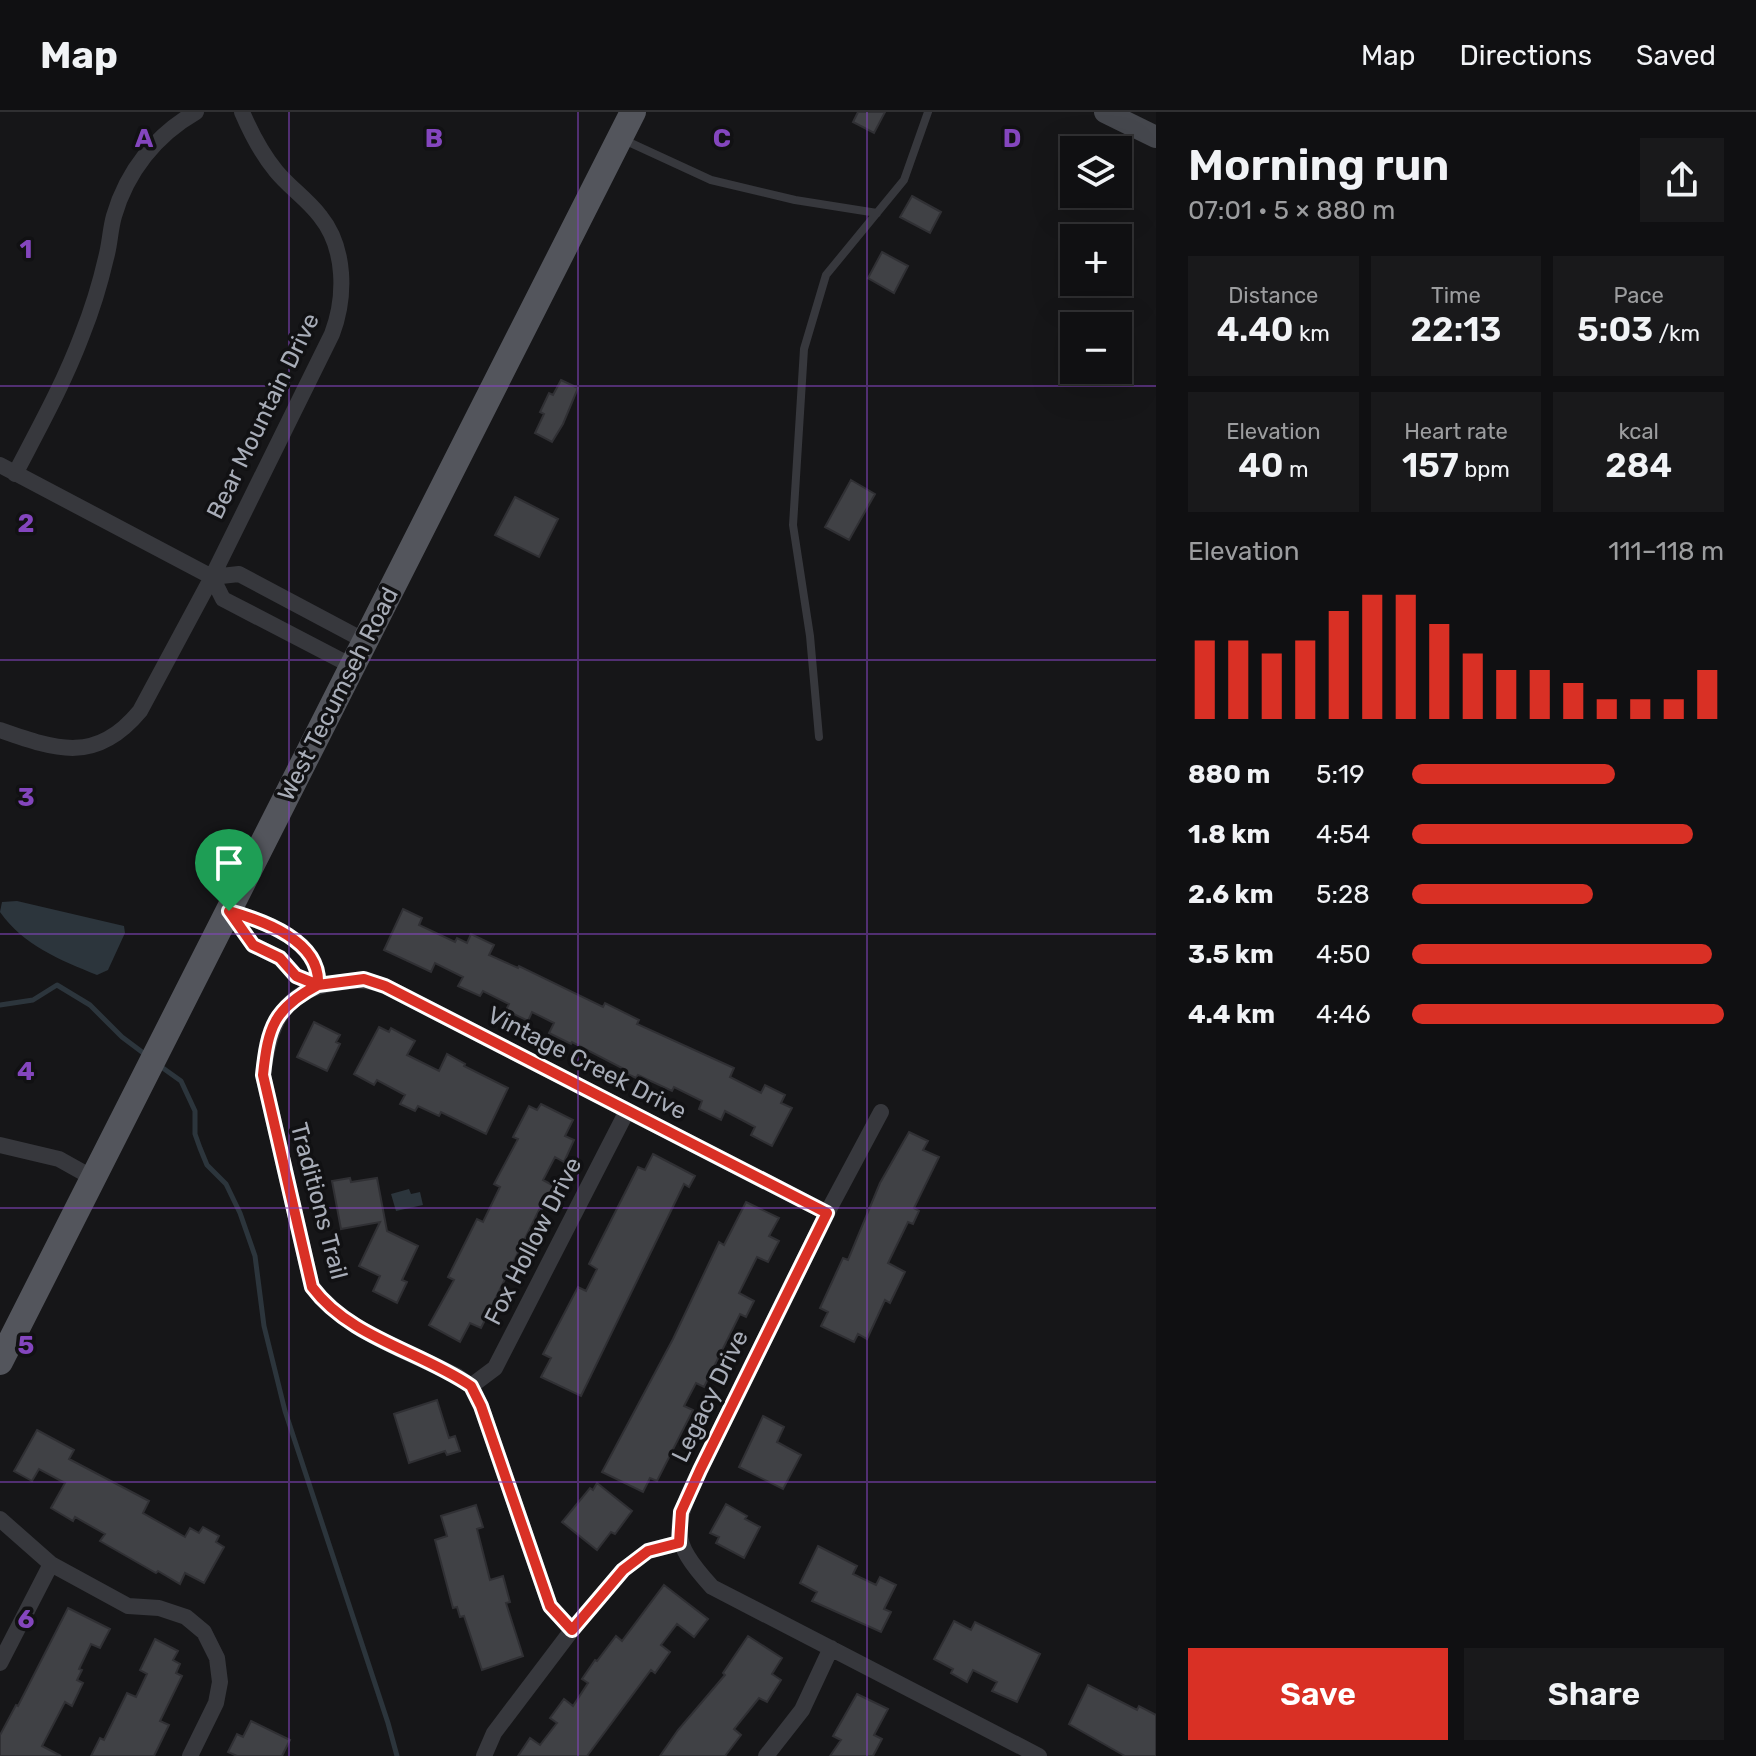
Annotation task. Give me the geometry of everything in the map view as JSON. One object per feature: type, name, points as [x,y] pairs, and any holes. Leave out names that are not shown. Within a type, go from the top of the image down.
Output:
[{"type":"main road","name":"West Tecumseh Road","points":[[0,1362],[633,112]]},
{"type":"street","points":[[15,474],[83,333],[107,257],[122,192],[153,144],[174,125],[196,112]]},
{"type":"street","name":"Bear Mountain Drive","points":[[0,730],[41,744],[73,750],[91,748],[119,734],[140,711],[212,577],[332,334],[342,302],[340,266],[331,233],[317,212],[277,172],[250,132],[242,112]]},
{"type":"street","points":[[1105,112],[1156,137]]},
{"type":"street","points":[[0,465],[212,577],[239,574],[365,641]]},
{"type":"street","points":[[212,577],[223,599],[352,666]]},
{"type":"street","points":[[229,911],[265,921],[293,940],[319,969],[318,985],[296,976],[280,958],[253,945],[229,911]]},
{"type":"street","name":"Vintage Creek Drive","points":[[318,985],[364,979],[385,986],[827,1213]]},
{"type":"street","name":"Traditions Trail","points":[[318,985],[295,997],[276,1020],[267,1042],[263,1075],[312,1287],[324,1303],[343,1319],[471,1386]]},
{"type":"street","name":"Fox Hollow Drive","points":[[471,1386],[495,1368],[627,1111]]},
{"type":"street","name":"Legacy Drive","points":[[679,1543],[681,1512],[700,1470],[827,1213],[881,1112]]},
{"type":"street","points":[[0,1145],[59,1159],[93,1178]]},
{"type":"street","points":[[471,1386],[481,1406],[550,1606],[572,1630]]},
{"type":"street","points":[[0,1519],[51,1564],[128,1606],[172,1612],[186,1617],[204,1632],[217,1658],[220,1682],[216,1703],[190,1756]]},
{"type":"street","points":[[484,1756],[494,1733],[572,1630],[623,1570],[648,1551],[679,1543],[712,1587],[1036,1755]]},
{"type":"street","points":[[0,1663],[51,1564]]},
{"type":"street","points":[[766,1756],[802,1710],[831,1648]]},
{"type":"lane","points":[[819,737],[810,636],[793,525],[804,349],[826,275],[904,180],[928,112]]},
{"type":"lane","points":[[620,138],[711,180],[795,200],[877,213]]},
{"type":"shaded area","points":[[17,901],[124,926],[125,933],[108,970],[97,975],[56,957],[20,934],[0,912],[2,902]]},
{"type":"shaded area","points":[[409,1189],[411,1194],[420,1192],[423,1205],[396,1211],[391,1194]]},
{"type":"building","points":[[858,112],[885,112],[874,133],[853,122]]},
{"type":"building","points":[[912,196],[941,212],[930,233],[900,217]]},
{"type":"building","points":[[882,252],[908,266],[894,293],[868,278]]},
{"type":"building","points":[[561,380],[578,388],[552,442],[535,433],[549,393],[553,395]]},
{"type":"building","points":[[851,480],[875,494],[849,540],[825,527]]},
{"type":"building","points":[[515,497],[558,519],[539,557],[495,535]]},
{"type":"building","points":[[403,909],[422,918],[419,925],[455,942],[457,938],[467,943],[471,934],[494,945],[489,955],[519,966],[603,1007],[605,1003],[639,1020],[637,1024],[734,1068],[730,1077],[761,1093],[765,1085],[785,1095],[781,1103],[792,1108],[772,1146],[751,1135],[755,1127],[725,1111],[721,1120],[699,1109],[702,1101],[674,1087],[672,1091],[638,1075],[636,1078],[572,1042],[549,1033],[554,1023],[532,1012],[528,1021],[506,1010],[509,1004],[483,991],[480,996],[458,986],[463,977],[435,963],[431,972],[384,950]]},
{"type":"building","points":[[314,1022],[340,1035],[336,1042],[340,1044],[327,1071],[297,1057]]},
{"type":"building","points":[[379,1027],[389,1032],[391,1028],[415,1041],[407,1055],[439,1071],[447,1054],[508,1088],[486,1134],[441,1112],[439,1116],[418,1106],[415,1111],[400,1104],[405,1095],[377,1080],[374,1085],[354,1074]]},
{"type":"building","points":[[541,1104],[573,1120],[565,1136],[574,1140],[564,1162],[555,1157],[543,1180],[554,1186],[481,1328],[470,1323],[460,1342],[429,1325],[454,1280],[448,1277],[477,1219],[483,1222],[500,1187],[494,1184],[518,1139],[513,1137],[529,1106],[537,1110]]},
{"type":"building","points":[[909,1132],[928,1141],[923,1150],[939,1157],[914,1208],[919,1211],[913,1224],[908,1222],[888,1263],[905,1272],[890,1303],[885,1300],[867,1339],[858,1334],[854,1342],[821,1326],[828,1312],[820,1308],[843,1258],[848,1260],[880,1183]]},
{"type":"building","points":[[653,1154],[695,1176],[689,1187],[684,1184],[581,1396],[541,1377],[551,1358],[543,1354],[578,1287],[586,1291],[597,1269],[589,1264],[638,1167],[645,1170]]},
{"type":"building","points":[[350,1178],[351,1182],[377,1178],[387,1231],[418,1246],[402,1280],[407,1282],[397,1303],[373,1291],[380,1276],[359,1266],[380,1222],[341,1229],[332,1181]]},
{"type":"building","points":[[746,1202],[779,1218],[769,1236],[779,1241],[768,1262],[757,1257],[739,1293],[754,1301],[746,1317],[740,1314],[704,1387],[696,1383],[684,1406],[693,1410],[657,1481],[650,1478],[643,1492],[602,1472],[673,1339],[719,1242],[724,1245]]},
{"type":"building","points":[[437,1400],[449,1438],[455,1436],[460,1451],[447,1455],[445,1451],[409,1463],[394,1414]]},
{"type":"building","points":[[763,1416],[784,1427],[777,1442],[801,1455],[783,1489],[739,1467]]},
{"type":"building","points":[[37,1430],[74,1450],[69,1459],[149,1501],[143,1513],[185,1537],[190,1528],[199,1533],[203,1527],[219,1536],[216,1542],[224,1547],[204,1583],[185,1573],[180,1584],[158,1571],[156,1573],[100,1541],[105,1534],[51,1508],[65,1483],[39,1469],[32,1481],[14,1471]]},
{"type":"building","points":[[597,1483],[632,1511],[615,1534],[611,1532],[597,1550],[562,1522]]},
{"type":"building","points":[[726,1504],[760,1527],[744,1558],[716,1543],[719,1537],[710,1533]]},
{"type":"building","points":[[476,1505],[483,1527],[477,1529],[490,1580],[503,1576],[510,1602],[506,1603],[523,1656],[482,1670],[464,1616],[460,1617],[457,1607],[453,1608],[435,1540],[447,1536],[441,1516]]},
{"type":"building","points":[[818,1546],[857,1566],[853,1574],[876,1585],[880,1577],[896,1585],[884,1609],[891,1612],[881,1632],[812,1601],[817,1592],[800,1583]]},
{"type":"building","points":[[664,1585],[708,1619],[694,1637],[677,1624],[661,1645],[670,1652],[655,1673],[651,1670],[587,1756],[518,1756],[530,1738],[540,1745],[557,1723],[550,1718],[564,1699],[573,1706],[588,1683],[582,1679],[595,1660],[616,1636],[622,1641]]},
{"type":"building","points":[[68,1608],[110,1629],[100,1648],[91,1644],[79,1669],[82,1670],[77,1680],[83,1683],[72,1706],[65,1702],[42,1746],[61,1756],[0,1756],[0,1735]]},
{"type":"building","points":[[954,1621],[971,1630],[975,1622],[1040,1654],[1017,1702],[992,1691],[997,1682],[973,1670],[967,1682],[951,1673],[953,1669],[934,1659]]},
{"type":"building","points":[[748,1636],[782,1658],[772,1674],[781,1680],[767,1702],[759,1698],[734,1729],[741,1735],[725,1756],[660,1756],[725,1675],[723,1673]]},
{"type":"building","points":[[155,1639],[178,1651],[173,1660],[180,1664],[176,1673],[182,1676],[160,1721],[169,1725],[154,1756],[91,1756],[100,1738],[104,1740],[127,1693],[136,1697],[147,1674],[140,1670]]},
{"type":"building","points":[[1088,1685],[1137,1710],[1139,1706],[1156,1715],[1156,1756],[1125,1756],[1069,1724]]},
{"type":"building","points":[[857,1694],[888,1709],[874,1735],[882,1739],[873,1756],[830,1756],[841,1740],[833,1736]]},
{"type":"building","points":[[251,1721],[290,1740],[282,1756],[237,1756],[228,1752],[237,1734],[243,1737]]},
{"type":"waterway","points":[[0,1005],[33,1000],[57,985],[90,1005],[122,1037],[146,1055]]},
{"type":"waterway","points":[[160,1066],[181,1081],[195,1111],[195,1134],[207,1165],[226,1184],[255,1256],[264,1326],[285,1411],[397,1756]]},
{"type":"route","points":[[229,911],[253,945],[280,958],[296,976],[318,985],[364,979],[385,986],[827,1213],[681,1512],[679,1543],[648,1551],[623,1570],[572,1630],[550,1606],[481,1406],[471,1386],[343,1319],[324,1303],[312,1287],[263,1075],[267,1042],[276,1020],[295,997],[318,985],[319,969],[293,940],[265,921],[229,911]]}]
